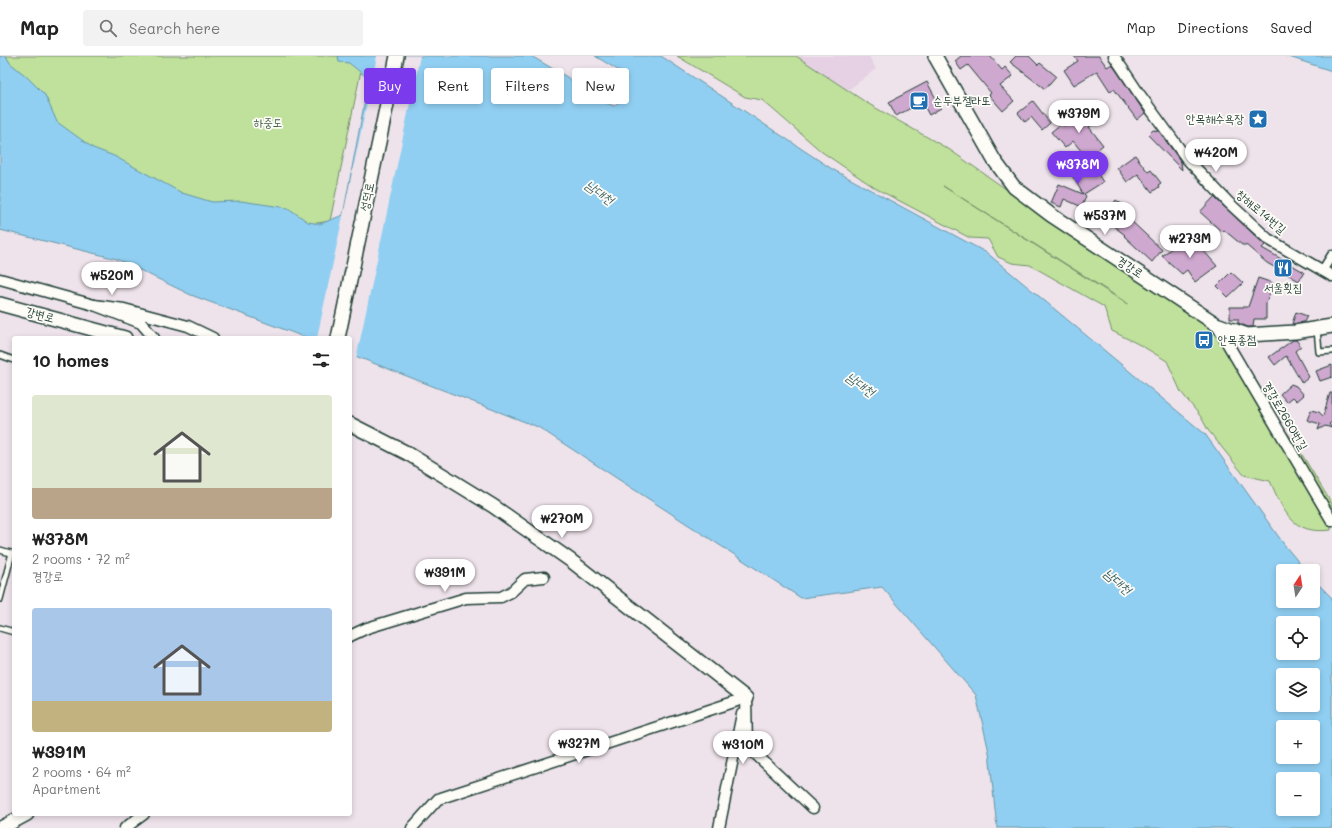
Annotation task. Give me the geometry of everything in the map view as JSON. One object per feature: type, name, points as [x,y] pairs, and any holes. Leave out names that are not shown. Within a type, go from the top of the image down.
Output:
[{"type":"street","name":"성덕로","points":[[338,336],[397,56]]},
{"type":"street","name":"경강로","points":[[935,56],[994,160],[1014,187],[1051,215],[1216,324],[1247,335],[1295,332],[1332,326]]},
{"type":"street","name":"창해로14번길","points":[[1114,56],[1138,92],[1187,159],[1229,203],[1268,238],[1329,274]]},
{"type":"street","points":[[1329,274],[1332,255]]},
{"type":"street","points":[[0,279],[94,305],[141,323],[152,336]]},
{"type":"street","name":"강변로","points":[[0,304],[118,336]]},
{"type":"street","points":[[94,305],[124,309],[188,326],[209,336]]},
{"type":"street","name":"경강로2660번길","points":[[1216,324],[1332,521]]},
{"type":"street","points":[[352,425],[407,453],[493,506],[570,560],[746,698]]},
{"type":"street","points":[[352,635],[374,626],[466,598],[501,597],[511,592],[525,579],[544,577]]},
{"type":"street","points":[[746,698],[747,746],[813,808]]},
{"type":"street","points":[[412,828],[438,799],[746,698]]},
{"type":"street","points":[[719,828],[746,698]]},
{"type":"street","points":[[1,828],[23,816]]},
{"type":"street","points":[[125,828],[141,816]]},
{"type":"lane","points":[[1317,328],[1319,352],[1332,351]]},
{"type":"lane","points":[[0,356],[12,359]]},
{"type":"lane","points":[[0,550],[12,553]]},
{"type":"lane","points":[[0,599],[12,557]]},
{"type":"lane","points":[[0,628],[12,631]]},
{"type":"shaded area","points":[[786,56],[869,56],[876,69],[843,94]]},
{"type":"green space","name":"하중도","points":[[2,56],[364,56],[330,221],[298,226],[236,221],[70,154]]},
{"type":"green space","points":[[677,56],[796,56],[867,103],[950,150],[1059,226],[1213,326],[1298,448],[1332,504],[1331,530],[1318,531],[1307,529],[1298,525],[1285,511],[1270,481],[1244,475],[1208,430],[1201,417],[1181,392],[1167,361],[1112,331],[1104,307],[1030,265],[1012,263],[998,257],[988,239],[970,238],[875,188],[822,152],[762,100],[745,97]],"holes":[[[943,186],[1127,303],[1127,304]]]},
{"type":"water","name":"남대천","points":[[0,56],[6,56],[10,63],[26,76],[45,95],[57,122],[93,148],[114,156],[182,193],[212,202],[241,201],[288,208],[308,222],[320,224],[343,215],[364,104],[416,104],[416,68],[364,68],[364,75],[349,63],[339,62],[338,56],[531,56],[552,68],[491,68],[491,104],[564,104],[564,75],[572,81],[572,104],[609,104],[614,106],[616,104],[629,104],[629,68],[615,68],[595,56],[661,56],[832,169],[987,253],[1205,434],[1286,547],[1300,564],[1276,564],[1276,608],[1320,608],[1320,586],[1332,598],[1332,828],[997,828],[989,752],[976,695],[882,587],[801,598],[538,427],[352,355],[352,336],[302,336],[191,295],[117,259],[0,230]]},
{"type":"water","points":[[1286,56],[1332,56],[1332,71]]},
{"type":"pier","points":[[377,56],[420,56],[416,75],[416,68],[374,68]]},
{"type":"pier","points":[[367,104],[410,104],[356,359],[352,357],[352,336],[317,336]]},
{"type":"building","points":[[961,56],[990,56],[1002,70],[1005,67],[1013,76],[1000,86],[1014,101],[1003,111],[989,95],[991,93],[968,65],[961,70],[955,61]]},
{"type":"building","points":[[1016,56],[1029,56],[1038,65],[1040,63],[1056,76],[1045,89],[1010,62]]},
{"type":"building","points":[[1074,56],[1099,56],[1107,67],[1112,64],[1145,113],[1137,120],[1114,89],[1110,91],[1097,71],[1074,85],[1064,70],[1078,61]]},
{"type":"building","points":[[927,82],[941,108],[929,115],[922,102],[896,116],[889,102]]},
{"type":"building","points":[[1033,101],[1050,123],[1042,130],[1031,117],[1025,122],[1018,113]]},
{"type":"building","points":[[1085,109],[1096,122],[1089,127],[1103,145],[1087,158],[1073,141],[1065,148],[1051,132],[1062,123],[1064,126]]},
{"type":"building","points":[[1153,130],[1159,131],[1181,162],[1182,170],[1148,135]]},
{"type":"building","points":[[1135,155],[1148,172],[1151,170],[1161,183],[1158,185],[1159,187],[1152,192],[1138,174],[1127,182],[1117,168]]},
{"type":"building","points":[[1089,160],[1103,182],[1084,194],[1086,196],[1082,207],[1064,199],[1061,207],[1051,203],[1059,184],[1083,194],[1070,172]]},
{"type":"building","points":[[1214,197],[1265,245],[1262,248],[1304,272],[1299,281],[1267,263],[1246,245],[1242,245],[1224,230],[1222,232],[1200,212]]},
{"type":"building","points":[[1116,200],[1131,211],[1127,217],[1162,250],[1152,262],[1124,236],[1125,235],[1103,218]]},
{"type":"building","points":[[1189,234],[1217,266],[1195,282],[1187,270],[1182,274],[1162,256]]},
{"type":"building","points":[[1231,272],[1243,283],[1228,297],[1217,286]]},
{"type":"building","points":[[1258,278],[1273,283],[1266,304],[1266,319],[1254,319],[1253,327],[1248,327],[1238,323],[1238,319],[1230,319],[1230,307],[1248,307]]},
{"type":"building","points":[[1296,312],[1307,316],[1304,322],[1292,324]]},
{"type":"building","points":[[1293,340],[1296,340],[1301,346],[1295,351],[1309,377],[1302,383],[1286,356],[1275,365],[1269,357]]},
{"type":"building","points":[[1332,365],[1332,377],[1320,381],[1316,371]]},
{"type":"building","points":[[1291,384],[1296,386],[1304,395],[1297,401],[1293,397],[1287,402],[1280,394]]},
{"type":"building","points":[[1330,393],[1332,393],[1332,422],[1329,424],[1332,428],[1325,426],[1318,430],[1320,424],[1307,420],[1311,410],[1319,412],[1323,416]]},
{"type":"place","name":"순두부젤라또","points":[[919,101]]},
{"type":"place","name":"안목해수욕장","points":[[1258,119]]},
{"type":"place","name":"서울횟집","points":[[1283,268]]},
{"type":"place","name":"안목종점","points":[[1204,340]]}]
